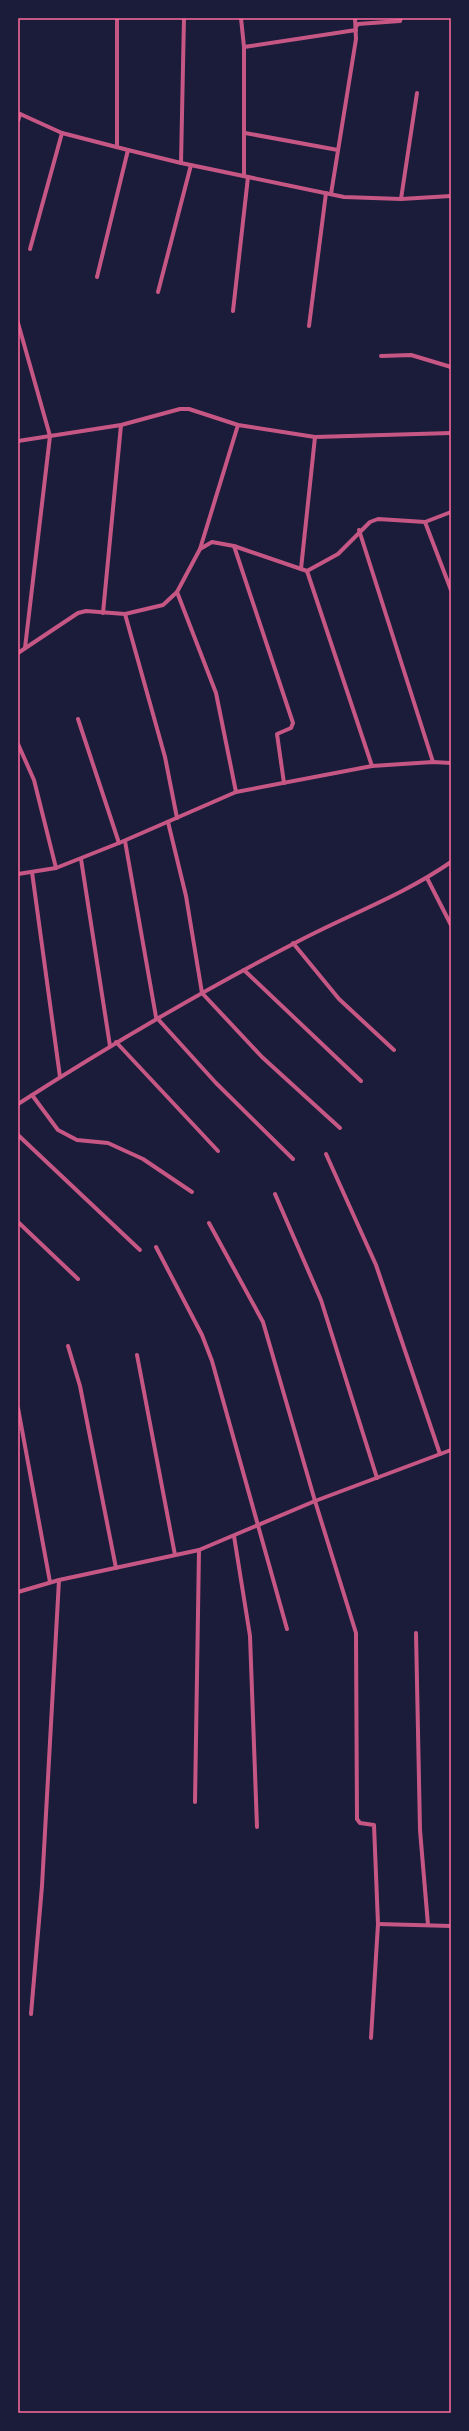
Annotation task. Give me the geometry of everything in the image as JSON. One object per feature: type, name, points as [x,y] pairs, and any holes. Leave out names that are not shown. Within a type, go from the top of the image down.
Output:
[{"type":"street","points":[[117,18],[117,147]]},
{"type":"street","points":[[182,163],[184,18]]},
{"type":"street","points":[[233,311],[246,177],[244,133],[244,47],[241,18]]},
{"type":"street","points":[[309,326],[329,194],[338,150],[356,29],[355,18]]},
{"type":"street","points":[[356,29],[358,24],[400,21],[401,18]]},
{"type":"street","points":[[244,47],[356,29]]},
{"type":"street","points":[[400,200],[417,93]]},
{"type":"street","points":[[18,121],[19,113],[62,133],[182,163],[329,194],[400,200],[451,196]]},
{"type":"street","points":[[30,249],[62,133]]},
{"type":"street","points":[[244,133],[338,150]]},
{"type":"street","points":[[97,277],[128,150]]},
{"type":"street","points":[[158,292],[191,165]]},
{"type":"street","points":[[18,323],[50,436],[25,648]]},
{"type":"street","points":[[381,356],[411,355],[451,367]]},
{"type":"street","points":[[18,441],[121,425],[180,409],[188,409],[238,425],[315,437],[451,432]]},
{"type":"street","points":[[104,613],[121,425]]},
{"type":"street","points":[[18,653],[78,613],[86,611],[125,614],[163,605],[177,592],[200,549],[238,425]]},
{"type":"street","points":[[301,569],[315,437]]},
{"type":"street","points":[[200,549],[212,542],[234,546],[307,571],[338,554],[359,530],[370,522],[378,519],[425,522],[451,512]]},
{"type":"street","points":[[425,522],[451,590]]},
{"type":"street","points":[[359,530],[433,762]]},
{"type":"street","points":[[234,546],[293,724],[291,728],[277,734],[284,783]]},
{"type":"street","points":[[307,571],[372,766]]},
{"type":"street","points":[[177,592],[216,693],[236,792]]},
{"type":"street","points":[[125,614],[165,757],[177,818]]},
{"type":"street","points":[[78,719],[119,843]]},
{"type":"street","points":[[18,744],[34,780],[56,868]]},
{"type":"street","points":[[18,874],[56,868],[125,841],[236,792],[372,766],[433,762],[451,763]]},
{"type":"street","points":[[168,822],[186,896],[202,993],[262,1057],[340,1128]]},
{"type":"street","points":[[125,841],[156,1017],[216,1083],[293,1159]]},
{"type":"street","points":[[81,858],[110,1046]]},
{"type":"street","points":[[18,1104],[156,1017],[293,944],[427,878],[451,862]]},
{"type":"street","points":[[32,872],[60,1077]]},
{"type":"street","points":[[427,878],[451,925]]},
{"type":"street","points":[[293,944],[339,998],[394,1050]]},
{"type":"street","points":[[244,970],[361,1081]]},
{"type":"street","points":[[116,1042],[218,1151]]},
{"type":"street","points":[[32,1095],[58,1130],[77,1140],[108,1142],[143,1159],[192,1192]]},
{"type":"street","points":[[18,1135],[140,1250]]},
{"type":"street","points":[[326,1154],[376,1265],[440,1454]]},
{"type":"street","points":[[275,1194],[321,1300],[377,1478]]},
{"type":"street","points":[[18,1222],[78,1279]]},
{"type":"street","points":[[209,1223],[263,1322],[315,1501],[356,1632],[357,1819],[360,1823],[374,1826],[378,1924],[371,2038]]},
{"type":"street","points":[[156,1247],[202,1335],[209,1355],[287,1629]]},
{"type":"street","points":[[68,1346],[80,1386],[116,1568]]},
{"type":"street","points":[[137,1355],[175,1555]]},
{"type":"street","points":[[18,1408],[50,1582]]},
{"type":"street","points":[[18,1592],[50,1582],[199,1550],[315,1501],[451,1450]]},
{"type":"street","points":[[234,1536],[250,1636],[257,1826]]},
{"type":"street","points":[[195,1802],[199,1550]]},
{"type":"street","points":[[31,2014],[42,1886],[59,1580]]},
{"type":"street","points":[[416,1633],[420,1830],[428,1925]]},
{"type":"street","points":[[378,1924],[451,1926]]}]
